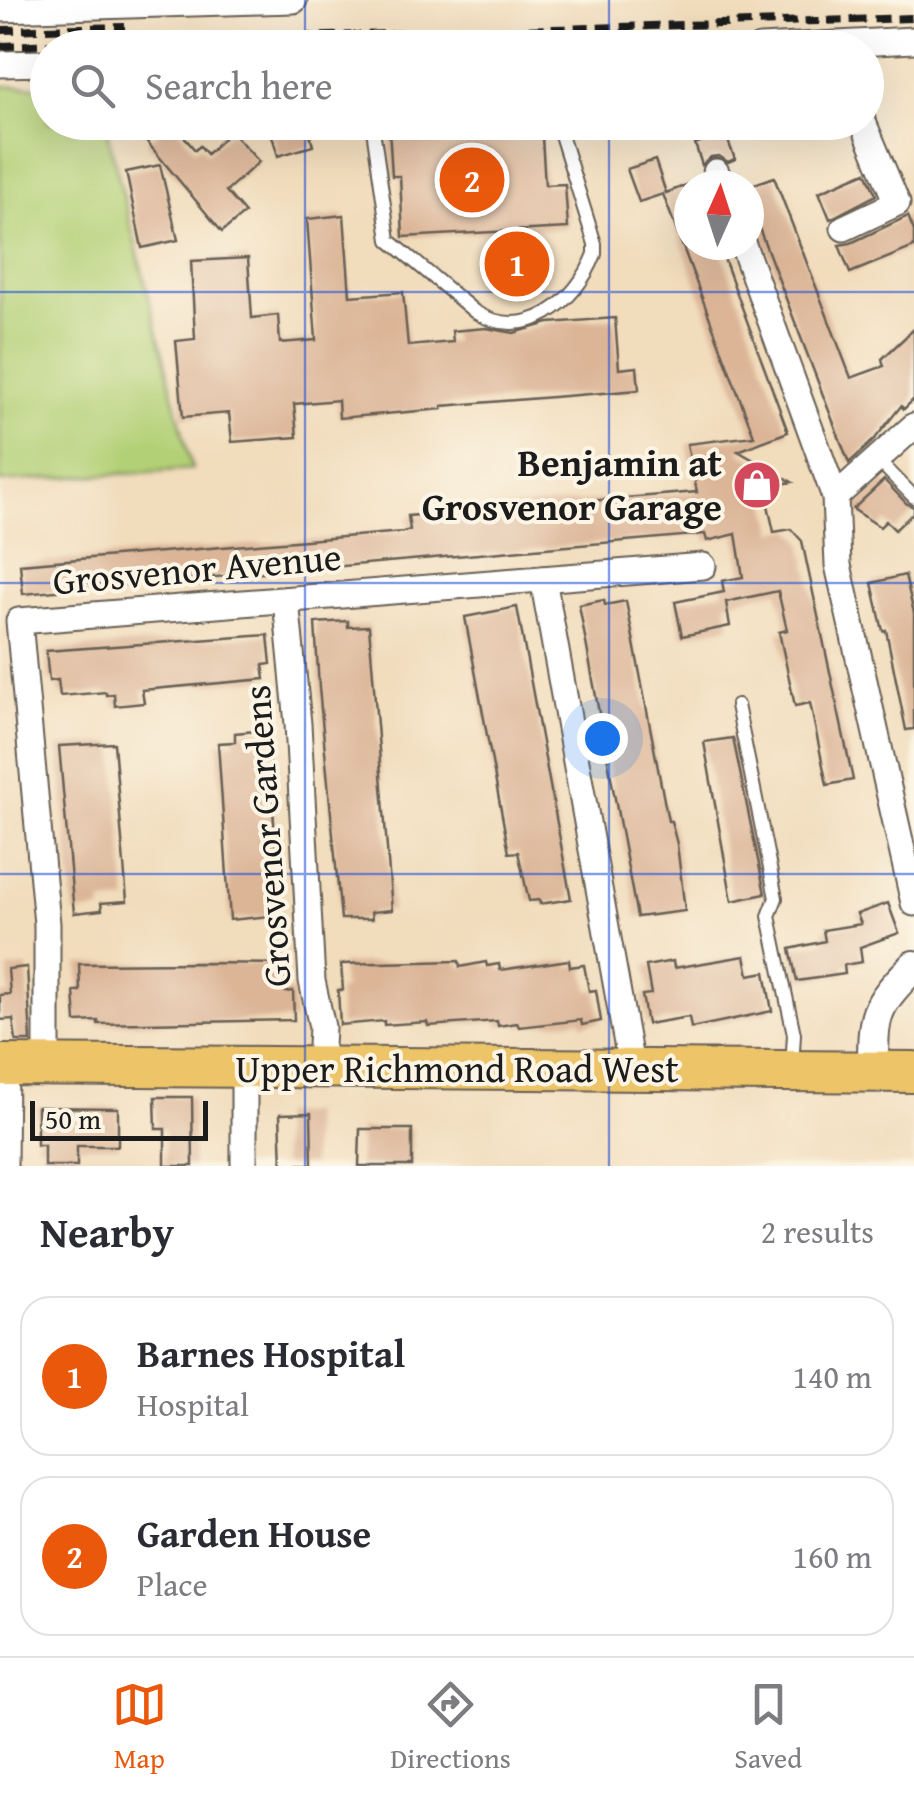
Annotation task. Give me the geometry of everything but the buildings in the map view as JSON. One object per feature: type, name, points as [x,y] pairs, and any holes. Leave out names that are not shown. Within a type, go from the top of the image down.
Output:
[{"type":"highway","name":"Upper Richmond Road West","points":[[3,1065],[914,1072]]},
{"type":"street","points":[[0,8],[294,0]]},
{"type":"street","points":[[884,43],[914,40]]},
{"type":"street","points":[[0,64],[30,63]]},
{"type":"street","points":[[844,228],[897,203],[871,140]]},
{"type":"street","points":[[748,260],[835,497],[838,565],[914,903]]},
{"type":"street","points":[[835,497],[914,426]]},
{"type":"street","name":"Grosvenor Avenue","points":[[47,1064],[47,924],[19,621],[703,566]]},
{"type":"street","points":[[544,579],[632,1071]]},
{"type":"street","name":"Grosvenor Gardens","points":[[286,600],[312,982],[322,1027],[320,1066]]},
{"type":"street","points":[[873,1072],[872,1028],[876,1014],[884,997],[914,966]]},
{"type":"street","points":[[3,1065],[4,1166]]},
{"type":"street","points":[[244,1069],[244,1166]]},
{"type":"lane","points":[[374,140],[388,240],[475,312],[515,323],[542,318],[552,311],[595,254],[563,140]]},
{"type":"lane","points":[[880,460],[914,497]]},
{"type":"lane","points":[[737,704],[776,898],[768,916],[794,1034],[792,1071]]},
{"type":"green space","points":[[0,86],[30,87],[30,140],[109,140],[192,469],[0,482]]},
{"type":"railway","points":[[522,30],[914,18]]},
{"type":"railway","points":[[0,30],[125,27]]},
{"type":"railway","points":[[0,46],[30,45]]},
{"type":"place","name":"Garden House","points":[[472,180]]},
{"type":"place","name":"Barnes Hospital","points":[[517,264]]},
{"type":"place","name":"Benjamin at Grosvenor Garage","points":[[757,485]]}]
